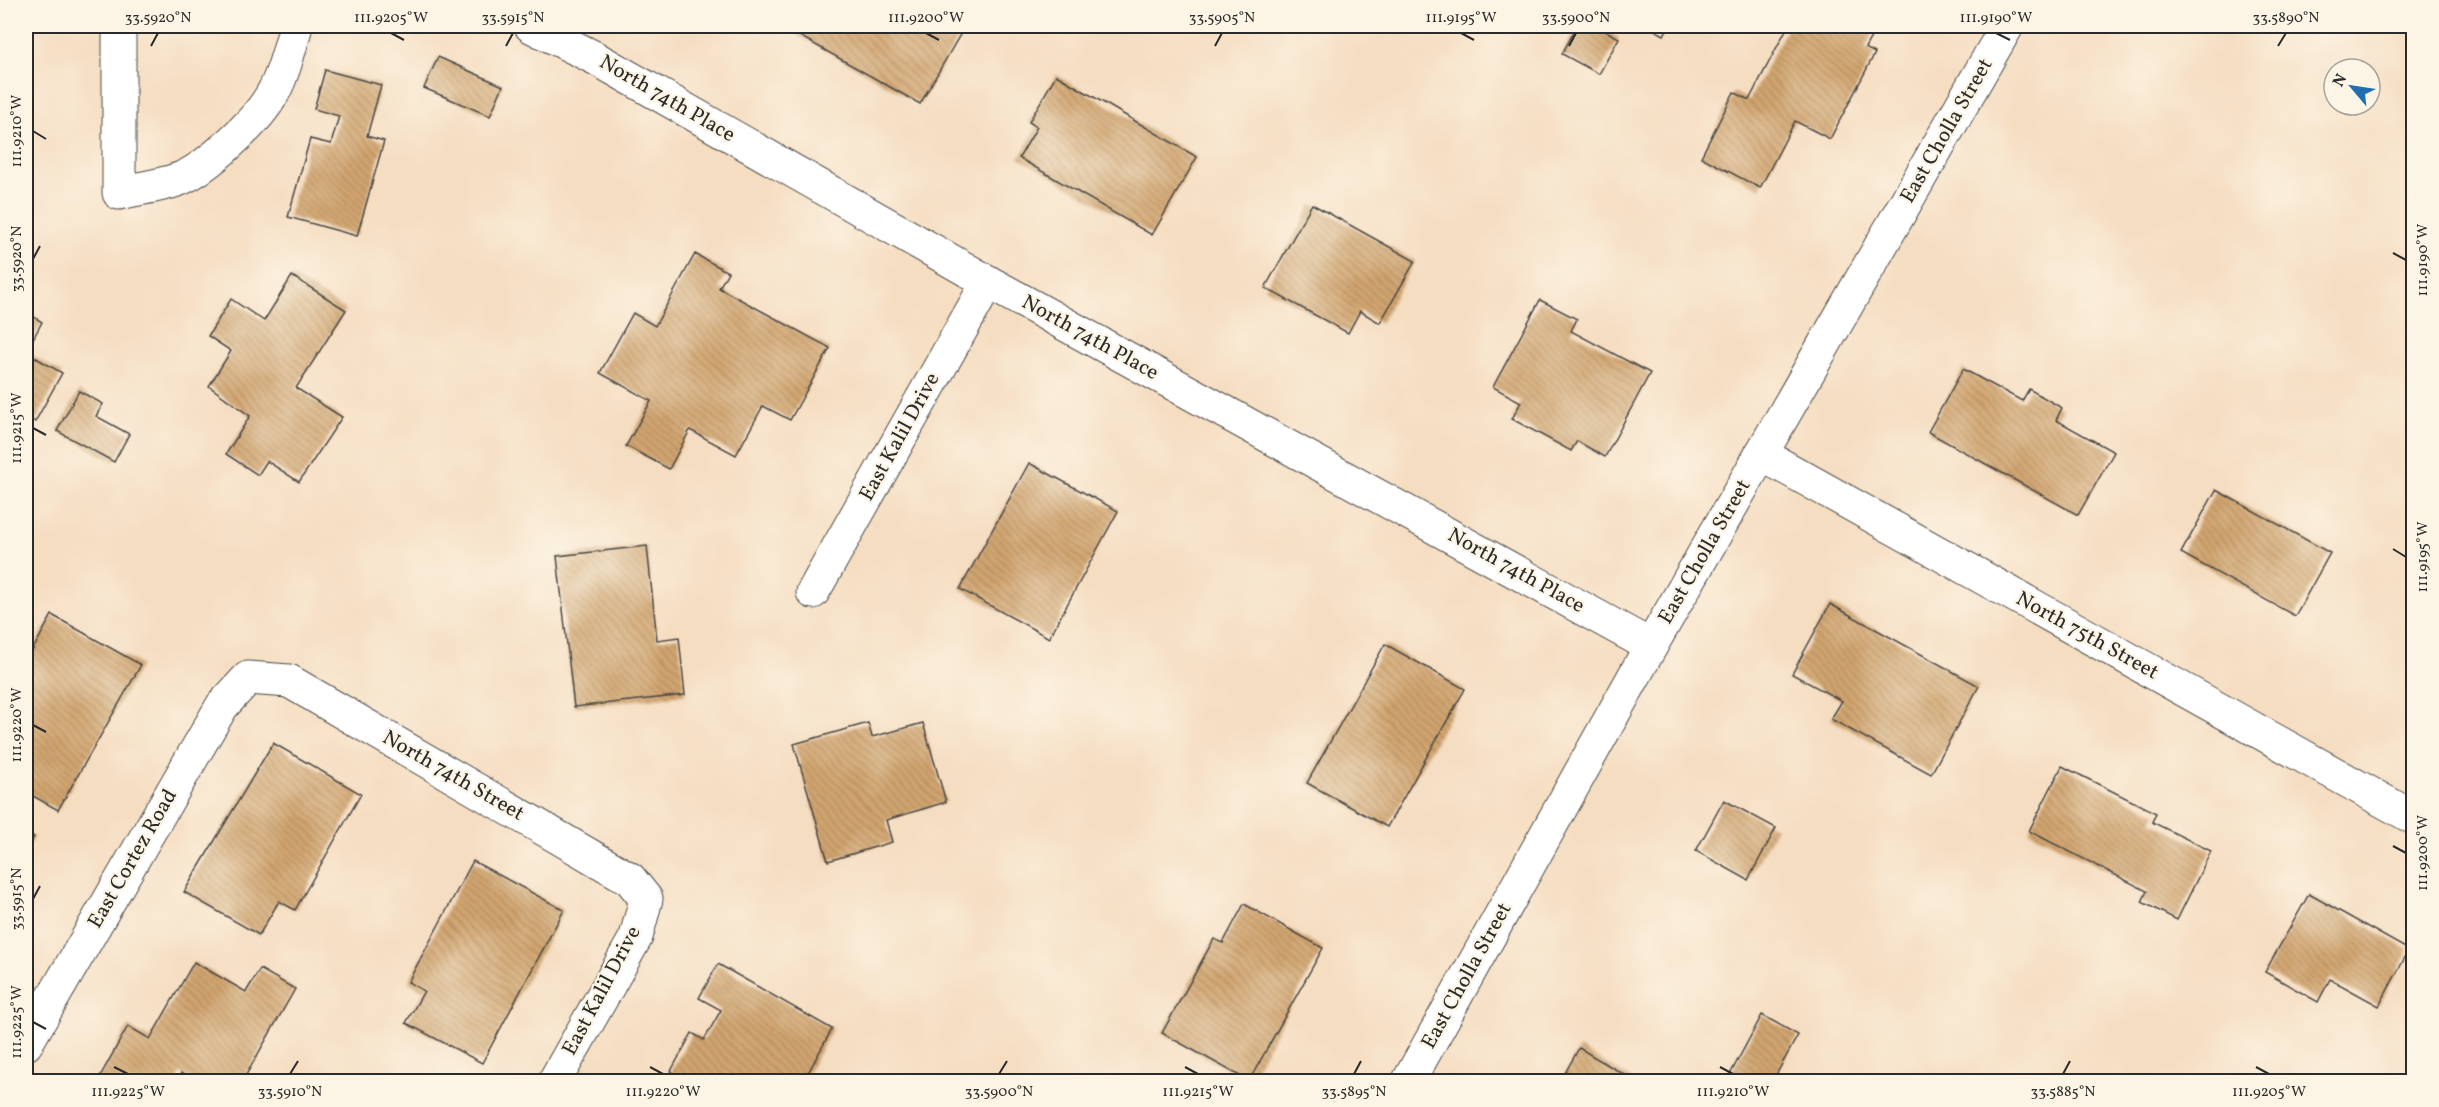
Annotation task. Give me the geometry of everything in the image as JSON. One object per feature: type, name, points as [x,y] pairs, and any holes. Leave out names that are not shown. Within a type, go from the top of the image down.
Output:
[{"type":"street","points":[[119,26],[119,194],[182,178],[214,158],[255,121],[269,103],[282,75],[296,26]]},
{"type":"street","name":"North 74th Place","points":[[531,26],[595,58],[988,282],[1651,646]]},
{"type":"street","name":"East Cholla Street","points":[[1408,1082],[1651,646],[2007,26]]},
{"type":"street","name":"East Kalil Drive","points":[[813,592],[988,282]]},
{"type":"street","name":"North 75th Street","points":[[1761,454],[2414,818]]},
{"type":"street","name":"North 74th Street","points":[[248,678],[289,681],[630,879],[646,899]]},
{"type":"street","name":"East Cortez Road","points":[[26,1044],[222,706],[248,678]]},
{"type":"street","name":"East Kalil Drive","points":[[554,1082],[636,937],[646,899]]},
{"type":"building","points":[[792,26],[965,26],[920,104],[789,30]]},
{"type":"building","points":[[1577,26],[1596,26],[1619,38],[1599,74],[1562,54]]},
{"type":"building","points":[[1647,26],[1669,26],[1664,35]]},
{"type":"building","points":[[1788,26],[1877,26],[1865,48],[1875,53],[1830,139],[1795,121],[1760,188],[1701,157],[1734,92],[1749,100]]},
{"type":"building","points":[[438,57],[503,86],[490,116],[424,88]]},
{"type":"building","points":[[325,70],[381,85],[367,136],[384,141],[357,236],[288,217],[310,139],[331,144],[339,116],[314,109]]},
{"type":"building","points":[[1056,75],[1197,157],[1152,235],[1019,158],[1037,127],[1029,122]]},
{"type":"building","points":[[1312,204],[1415,261],[1380,323],[1360,311],[1348,333],[1265,288]]},
{"type":"building","points":[[695,254],[728,272],[719,288],[830,348],[790,420],[763,406],[736,455],[690,430],[669,469],[626,446],[651,401],[600,373],[633,313],[655,326]]},
{"type":"building","points":[[292,276],[346,310],[296,388],[342,417],[299,482],[267,461],[258,475],[226,454],[250,416],[209,386],[231,351],[208,336],[231,299],[264,321]]},
{"type":"building","points":[[1540,300],[1577,319],[1571,331],[1650,373],[1605,457],[1577,441],[1571,451],[1512,419],[1521,402],[1493,387]]},
{"type":"building","points":[[26,312],[42,322],[26,352]]},
{"type":"building","points":[[26,352],[62,373],[35,422],[26,416]]},
{"type":"building","points":[[1963,369],[2022,401],[2029,389],[2062,408],[2056,420],[2114,452],[2078,515],[1928,432]]},
{"type":"building","points":[[79,391],[103,404],[96,416],[129,434],[114,462],[57,431]]},
{"type":"building","points":[[1029,463],[1118,511],[1049,638],[960,589]]},
{"type":"building","points":[[2216,490],[2330,553],[2295,616],[2181,553]]},
{"type":"building","points":[[647,546],[657,640],[679,637],[685,695],[574,707],[557,556]]},
{"type":"building","points":[[1830,604],[1979,686],[1931,774],[1831,719],[1842,701],[1792,674]]},
{"type":"building","points":[[52,615],[141,665],[58,810],[26,792],[26,662]]},
{"type":"building","points":[[1385,644],[1465,689],[1387,827],[1307,783]]},
{"type":"building","points":[[868,723],[872,737],[923,723],[946,802],[886,820],[892,842],[828,861],[794,744]]},
{"type":"building","points":[[273,743],[361,794],[295,910],[279,901],[259,935],[184,892]]},
{"type":"building","points":[[2062,766],[2156,813],[2152,822],[2211,851],[2177,920],[2142,902],[2147,891],[2029,831]]},
{"type":"building","points":[[1724,800],[1776,828],[1748,880],[1696,851]]},
{"type":"building","points":[[26,832],[34,837],[26,852]]},
{"type":"building","points":[[473,861],[564,910],[482,1063],[406,1023],[424,991],[408,982]]},
{"type":"building","points":[[2309,894],[2409,950],[2379,1006],[2330,979],[2318,1002],[2265,972]]},
{"type":"building","points":[[1244,904],[1323,948],[1249,1081],[1162,1033],[1214,939],[1223,943]]},
{"type":"building","points":[[194,962],[246,992],[260,969],[295,989],[242,1082],[195,1082],[181,1073],[176,1082],[97,1082],[128,1026],[150,1039]]},
{"type":"building","points":[[718,964],[832,1029],[803,1082],[689,1082],[671,1071],[692,1033],[704,1040],[721,1010],[699,998]]},
{"type":"building","points":[[1762,1015],[1798,1035],[1772,1082],[1726,1082]]},
{"type":"building","points":[[1579,1048],[1637,1082],[1560,1082]]}]
